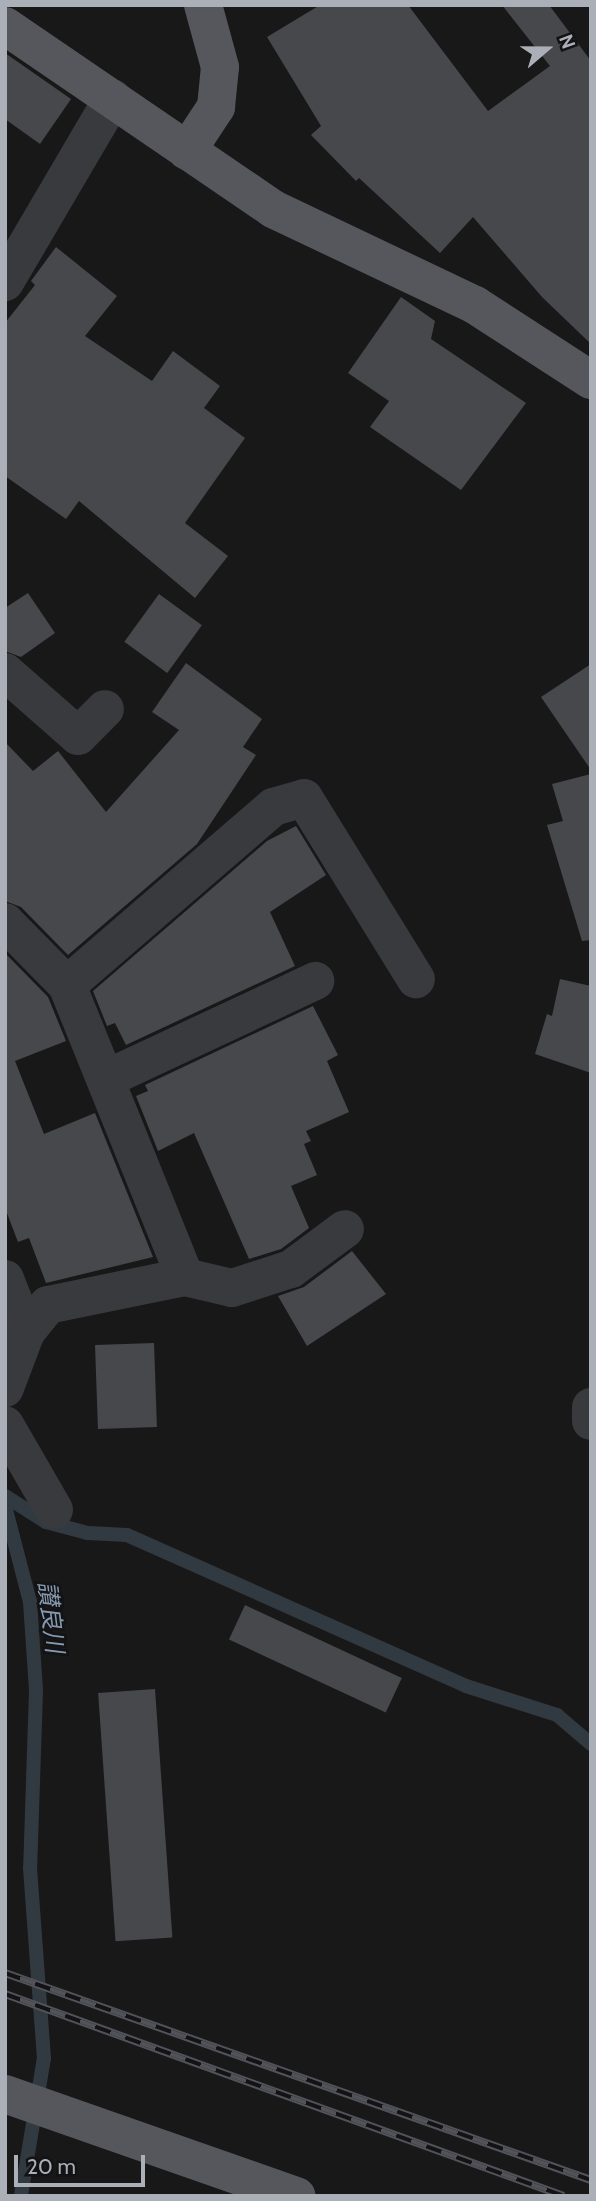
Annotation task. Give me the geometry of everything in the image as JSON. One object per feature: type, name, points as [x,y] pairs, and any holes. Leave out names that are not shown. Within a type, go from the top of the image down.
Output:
[{"type":"main road","points":[[187,151],[216,107],[220,67],[203,5]]},
{"type":"main road","points":[[5,26],[273,209],[475,306],[591,380]]},
{"type":"main road","points":[[5,2094],[297,2196]]},
{"type":"street","points":[[5,282],[113,98]]},
{"type":"street","points":[[5,672],[78,736],[105,709]]},
{"type":"street","points":[[67,985],[273,807],[304,798],[416,979]]},
{"type":"street","points":[[5,922],[67,985],[108,1078],[185,1277]]},
{"type":"street","points":[[108,1078],[315,981]]},
{"type":"street","points":[[5,1388],[26,1332],[48,1305],[185,1277],[232,1288],[291,1269],[345,1229]]},
{"type":"street","points":[[5,1279],[26,1332]]},
{"type":"street","points":[[591,1407],[591,1421]]},
{"type":"street","points":[[5,1426],[54,1510]]},
{"type":"building","points":[[320,5],[408,5],[488,111],[550,66],[502,5],[549,5],[591,61],[591,344],[542,297],[473,217],[440,253],[359,178],[356,181],[311,135],[321,126],[267,37]]},
{"type":"building","points":[[5,53],[71,99],[40,144],[5,119]]},
{"type":"building","points":[[56,247],[117,296],[85,336],[152,381],[173,351],[220,386],[204,408],[245,438],[185,523],[228,556],[195,598],[79,501],[66,519],[5,476],[5,323],[35,285],[31,281]]},
{"type":"building","points":[[401,297],[435,321],[431,339],[526,403],[461,490],[370,427],[389,401],[348,373]]},
{"type":"building","points":[[28,593],[55,633],[21,657],[5,651],[5,608]]},
{"type":"building","points":[[159,594],[202,625],[167,673],[124,642]]},
{"type":"building","points":[[186,663],[262,719],[243,747],[256,755],[197,844],[68,955],[21,907],[5,901],[5,742],[33,771],[58,751],[106,812],[179,730],[152,712]]},
{"type":"building","points":[[591,664],[591,770],[541,697]]},
{"type":"building","points":[[591,774],[591,940],[582,941],[547,825],[563,821],[552,784]]},
{"type":"building","points":[[296,826],[326,875],[270,912],[295,966],[126,1045],[115,1023],[107,1026],[93,991],[267,841]]},
{"type":"building","points":[[5,953],[48,997],[66,1041],[15,1061],[44,1134],[95,1113],[153,1257],[46,1283],[29,1238],[18,1242],[5,1208]]},
{"type":"building","points":[[560,979],[591,986],[591,1073],[535,1054],[547,1014],[552,1016]]},
{"type":"building","points":[[313,1006],[338,1055],[327,1061],[349,1112],[306,1131],[311,1141],[304,1144],[317,1175],[291,1186],[309,1228],[281,1249],[249,1259],[194,1133],[158,1151],[136,1096],[148,1091],[145,1085]]},
{"type":"building","points":[[352,1251],[386,1294],[307,1346],[278,1296],[304,1287]]},
{"type":"building","points":[[154,1343],[157,1427],[98,1429],[95,1345]]},
{"type":"building","points":[[245,1605],[402,1678],[386,1713],[229,1639]]},
{"type":"building","points":[[155,1689],[172,1937],[116,1941],[98,1693]]},
{"type":"waterway","points":[[5,1496],[46,1522],[88,1533],[127,1535],[466,1686],[557,1715],[591,1744]]},
{"type":"waterway","name":"讃良川","points":[[5,1506],[30,1602],[36,1691],[30,1868],[44,2058],[21,2196]]},
{"type":"railway","points":[[5,1973],[591,2180]]},
{"type":"railway","points":[[5,1994],[564,2196]]}]
